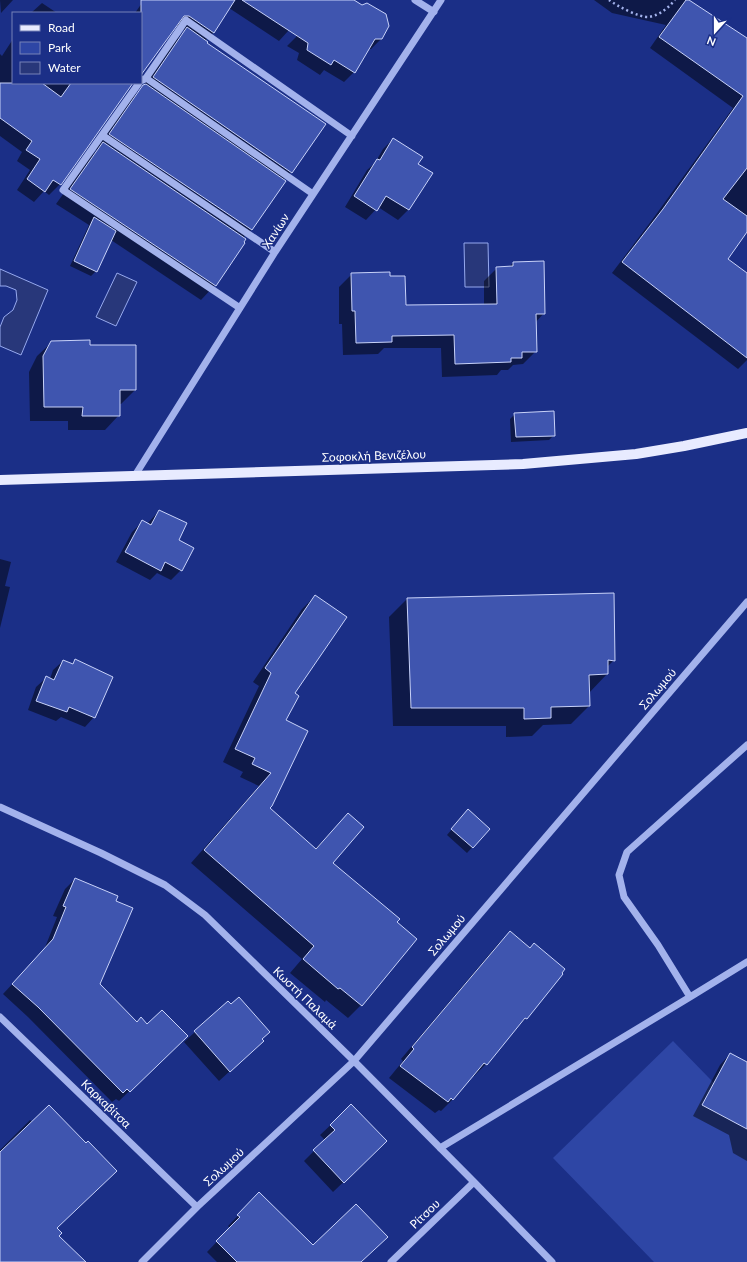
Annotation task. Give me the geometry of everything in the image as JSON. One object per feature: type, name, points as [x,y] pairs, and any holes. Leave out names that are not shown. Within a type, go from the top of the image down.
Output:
[{"type":"main road","name":"Σοφοκλή Βενιζέλου","points":[[0,480],[530,464],[636,454],[747,433]]},
{"type":"street","points":[[415,0],[434,12]]},
{"type":"street","name":"Χανίων","points":[[134,477],[275,252],[441,0]]},
{"type":"street","points":[[314,194],[142,81],[186,20],[352,136]]},
{"type":"street","points":[[140,84],[63,190],[240,308]]},
{"type":"street","points":[[102,135],[275,252]]},
{"type":"street","name":"Σολωμού","points":[[142,1262],[197,1207],[354,1061],[747,602]]},
{"type":"street","points":[[690,997],[658,945],[624,897],[619,875],[626,852],[747,745]]},
{"type":"street","name":"Κωστή Παλαμά","points":[[0,807],[101,853],[164,885],[205,915],[354,1061],[552,1262]]},
{"type":"street","points":[[440,1148],[747,962]]},
{"type":"street","name":"Καρκαβίτσα","points":[[0,1017],[197,1207]]},
{"type":"street","name":"Ρίτσου","points":[[391,1262],[474,1182]]},
{"type":"path","points":[[609,0],[616,5],[649,17],[666,10],[675,0]]},
{"type":"green space","points":[[673,1041],[747,1117],[747,1262],[654,1262],[553,1158]]},
{"type":"water","points":[[464,243],[488,243],[489,287],[465,287]]},
{"type":"water","points":[[0,269],[48,290],[21,355],[0,346],[0,327],[4,317],[13,310],[17,300],[16,290],[6,286],[0,286]]},
{"type":"water","points":[[117,273],[137,282],[116,326],[96,317]]},
{"type":"building","points":[[141,0],[235,0],[214,33],[189,16],[184,16],[142,74]]},
{"type":"building","points":[[242,0],[354,0],[362,5],[367,3],[386,14],[389,26],[382,39],[375,39],[355,73],[334,60],[331,65],[307,50],[308,43]]},
{"type":"building","points":[[686,0],[689,0],[747,38],[747,168],[723,199],[747,216],[747,232],[728,259],[747,273],[747,358],[622,262],[663,209],[743,96],[659,37]]},
{"type":"building","points":[[187,27],[208,42],[207,43],[326,124],[292,173],[153,77]]},
{"type":"building","points":[[0,83],[43,84],[61,97],[70,84],[132,84],[61,185],[53,180],[45,192],[27,179],[40,159],[26,150],[32,141],[0,118]]},
{"type":"building","points":[[146,84],[286,181],[252,230],[109,134],[143,85]]},
{"type":"building","points":[[393,138],[423,157],[418,164],[433,173],[409,210],[386,196],[377,211],[354,196],[377,159],[380,160]]},
{"type":"building","points":[[103,142],[246,239],[244,242],[245,243],[216,286],[70,189]]},
{"type":"building","points":[[94,217],[116,231],[97,272],[74,261]]},
{"type":"building","points":[[544,261],[545,314],[536,314],[537,352],[522,352],[522,358],[511,358],[511,362],[455,364],[454,335],[392,336],[392,342],[356,343],[355,311],[352,311],[351,273],[390,272],[390,276],[405,276],[406,305],[497,304],[496,267],[513,266],[513,262]]},
{"type":"building","points":[[90,340],[90,345],[136,345],[136,390],[120,390],[120,416],[82,416],[83,407],[44,407],[43,356],[51,341]]},
{"type":"building","points":[[554,411],[555,436],[516,437],[514,413]]},
{"type":"building","points":[[159,510],[187,523],[179,540],[194,548],[182,571],[165,562],[161,571],[125,552],[142,520],[151,525]]},
{"type":"building","points":[[614,593],[615,661],[608,660],[608,674],[589,675],[590,706],[551,707],[551,718],[524,719],[524,708],[411,708],[407,598]]},
{"type":"building","points":[[315,595],[347,617],[295,693],[299,696],[286,720],[308,731],[270,808],[316,849],[348,813],[364,827],[333,863],[400,919],[397,922],[417,939],[362,1006],[340,988],[338,989],[303,959],[314,946],[204,850],[271,773],[252,764],[255,758],[235,749],[271,673],[265,668]]},
{"type":"building","points":[[75,659],[113,677],[95,718],[69,707],[67,712],[36,701],[46,676],[54,680],[63,660],[73,664]]},
{"type":"building","points":[[468,809],[490,829],[473,848],[451,829]]},
{"type":"building","points":[[75,878],[118,896],[116,901],[133,908],[100,984],[137,1022],[141,1017],[147,1024],[162,1010],[188,1036],[130,1092],[127,1089],[123,1093],[38,1007],[12,984],[53,939],[66,907],[63,906]]},
{"type":"building","points":[[510,931],[530,948],[534,943],[565,969],[562,973],[563,974],[527,1019],[525,1018],[487,1065],[484,1063],[453,1100],[451,1098],[448,1102],[400,1066],[414,1049],[412,1047]]},
{"type":"building","points":[[239,997],[270,1032],[262,1039],[264,1041],[230,1072],[194,1031],[228,1001],[231,1004]]},
{"type":"building","points":[[730,1053],[747,1062],[747,1129],[702,1105]]},
{"type":"building","points":[[351,1104],[387,1141],[344,1183],[313,1150],[335,1130],[330,1125]]},
{"type":"building","points":[[49,1105],[86,1143],[88,1141],[117,1171],[57,1228],[62,1233],[59,1236],[86,1262],[0,1262],[0,1152]]},
{"type":"building","points":[[259,1192],[313,1245],[356,1204],[388,1237],[361,1262],[237,1262],[216,1241],[240,1217],[237,1215]]}]
